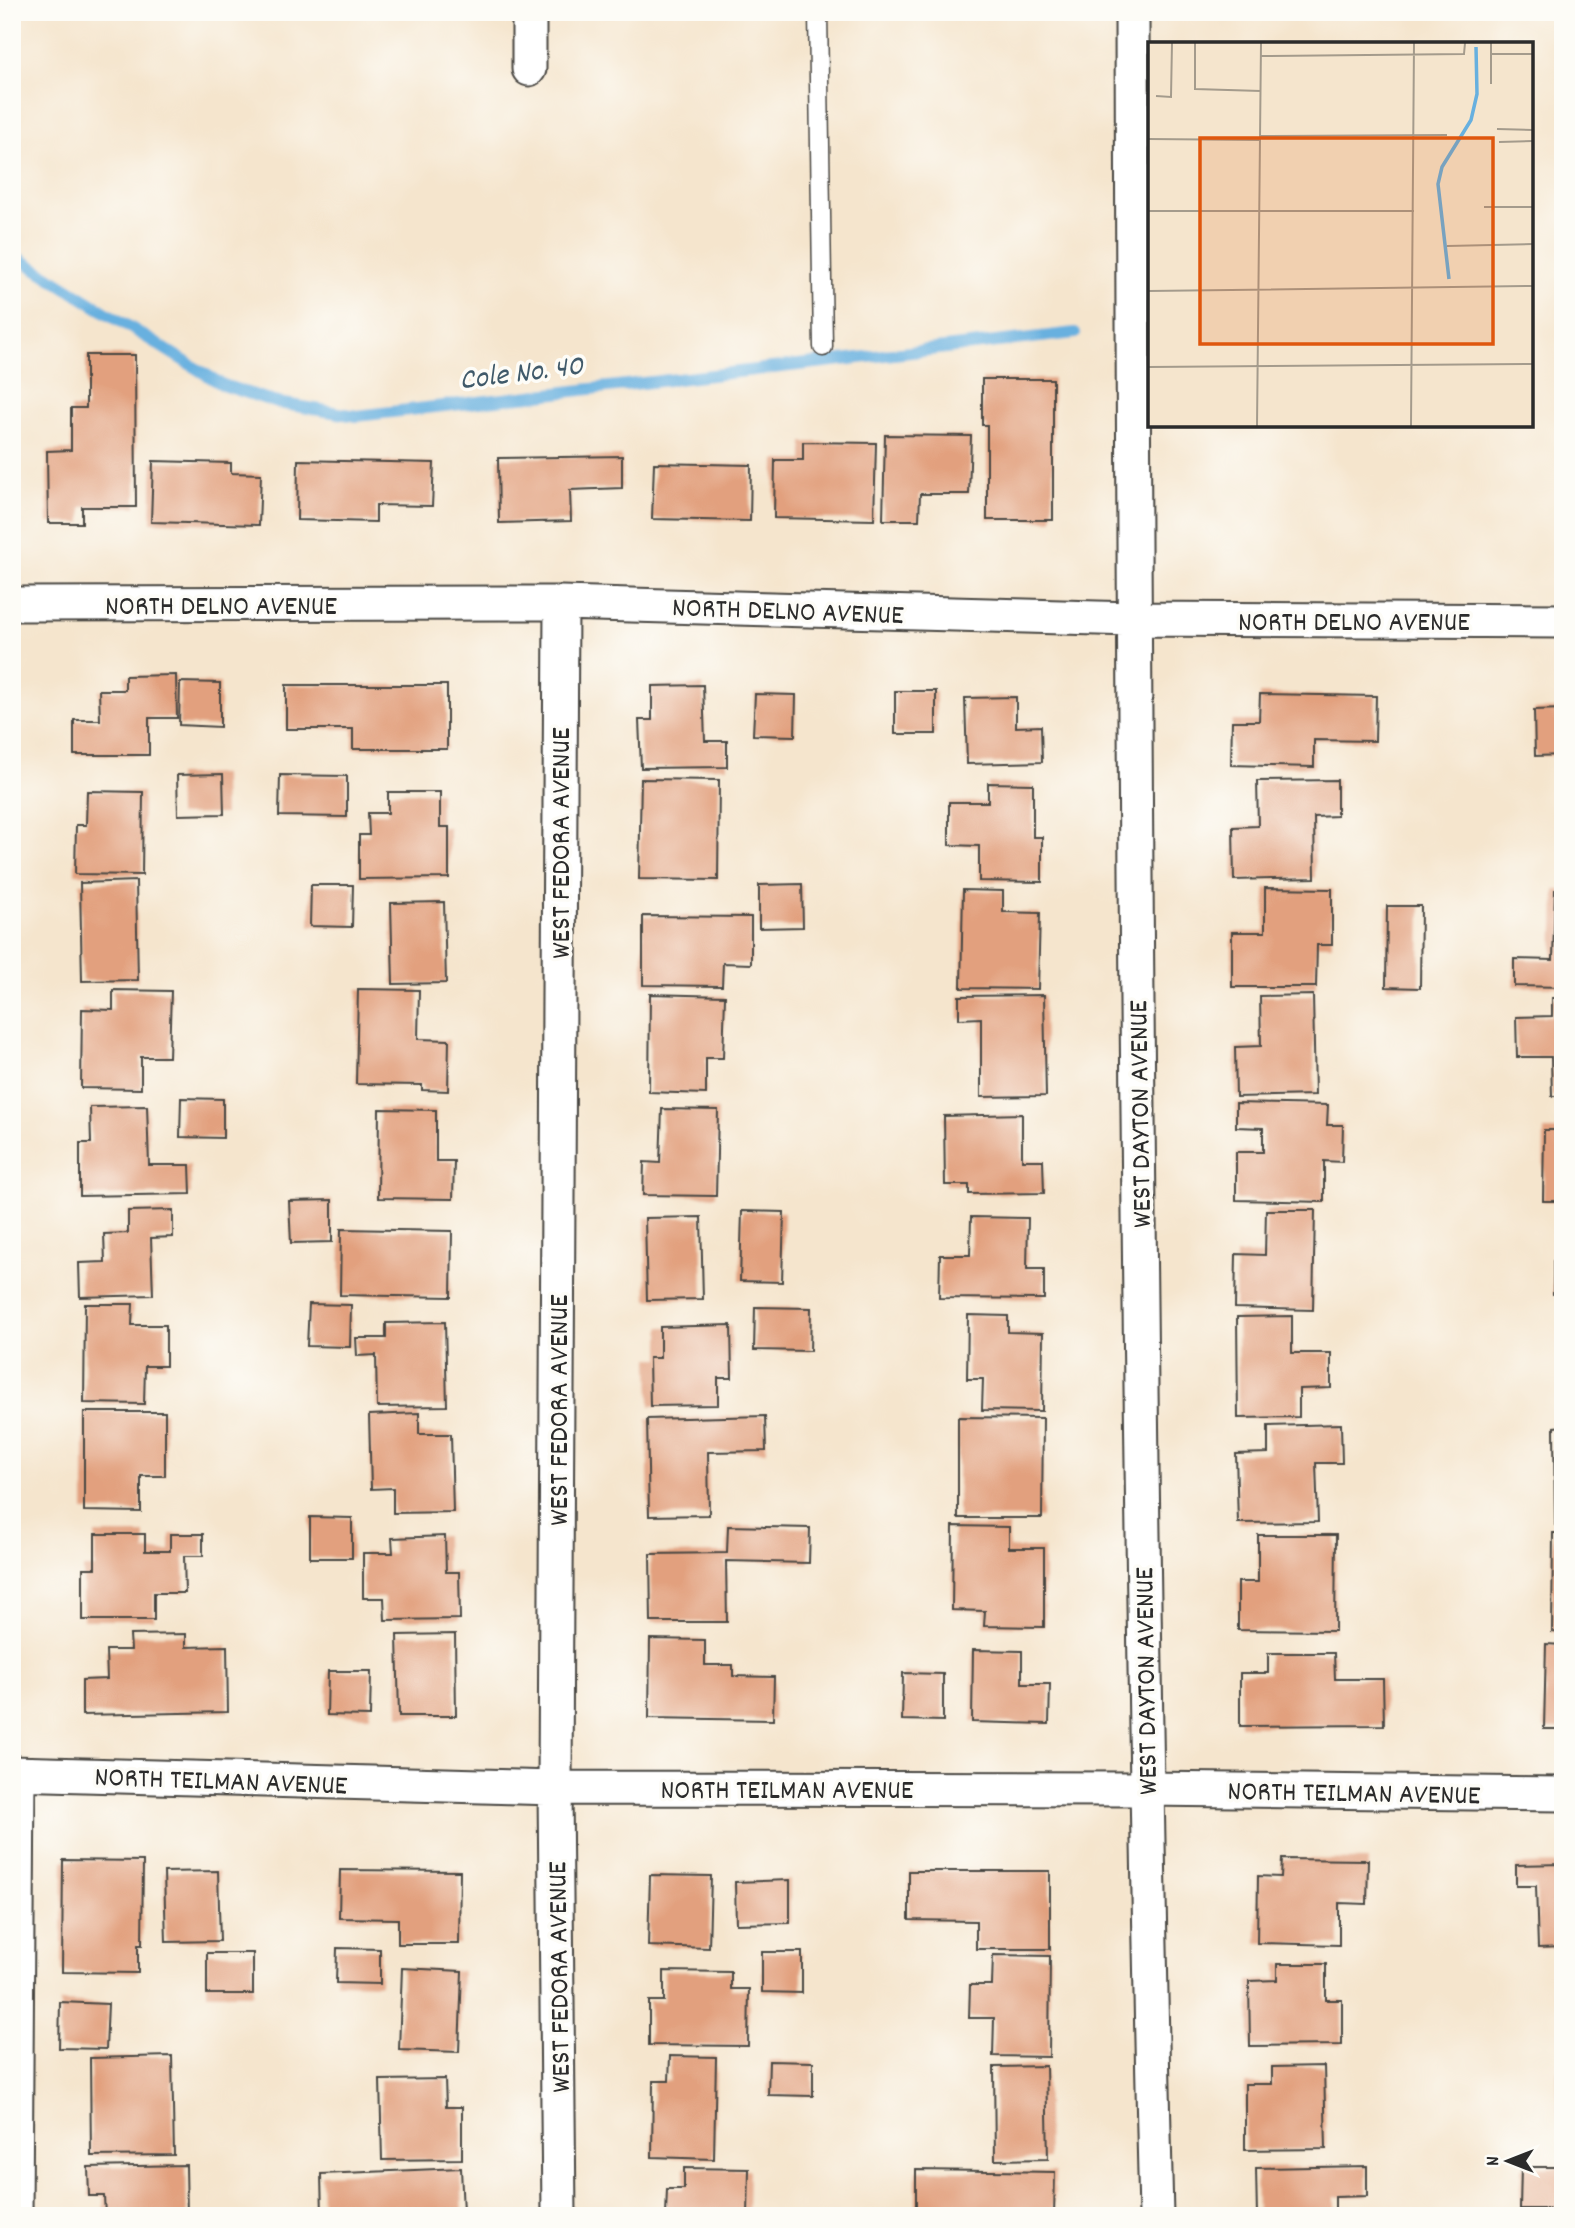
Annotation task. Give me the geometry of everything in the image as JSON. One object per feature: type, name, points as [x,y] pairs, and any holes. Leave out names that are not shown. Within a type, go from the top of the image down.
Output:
[{"type":"street","points":[[529,12],[529,69]]},
{"type":"street","name":"WEST DAYTON AVENUE","points":[[1132,12],[1133,619],[1145,1789],[1156,2216]]},
{"type":"street","name":"NORTH DELNO AVENUE","points":[[12,604],[561,603],[1133,619],[1563,621]]},
{"type":"street","name":"WEST FEDORA AVENUE","points":[[559,2216],[555,1788],[561,603]]},
{"type":"street","points":[[15,1773],[15,2216]]},
{"type":"street","name":"NORTH TEILMAN AVENUE","points":[[15,1773],[555,1788],[1145,1789],[1563,1794]]},
{"type":"lane","points":[[818,12],[823,347]]},
{"type":"building","points":[[86,355],[135,355],[136,507],[82,507],[82,523],[48,523],[47,451],[71,450],[71,408],[86,408]]},
{"type":"building","points":[[982,379],[1053,379],[1053,520],[987,520],[987,425],[982,425]]},
{"type":"building","points":[[885,435],[971,436],[969,494],[920,494],[919,520],[883,520]]},
{"type":"building","points":[[803,442],[876,443],[874,520],[774,518],[775,460],[803,460]]},
{"type":"building","points":[[622,456],[622,488],[570,490],[571,521],[499,523],[498,458]]},
{"type":"building","points":[[298,460],[434,463],[432,506],[376,505],[376,522],[297,520]]},
{"type":"building","points":[[153,461],[231,463],[231,473],[261,474],[259,525],[151,522]]},
{"type":"building","points":[[654,463],[751,465],[750,521],[652,519]]},
{"type":"building","points":[[176,675],[177,718],[149,718],[149,755],[74,755],[74,720],[100,720],[99,690],[125,690],[125,676]]},
{"type":"building","points":[[180,682],[220,683],[220,727],[179,725]]},
{"type":"building","points":[[286,685],[447,685],[447,749],[353,749],[353,729],[286,729]]},
{"type":"building","points":[[703,685],[705,741],[727,741],[727,767],[641,768],[639,720],[652,720],[652,686]]},
{"type":"building","points":[[895,691],[936,691],[936,734],[895,734]]},
{"type":"building","points":[[755,694],[796,695],[795,736],[753,735]]},
{"type":"building","points":[[1260,694],[1376,696],[1375,741],[1314,740],[1314,767],[1231,765],[1232,721],[1259,721]]},
{"type":"building","points":[[1016,697],[1016,727],[1041,726],[1042,762],[967,764],[965,698]]},
{"type":"building","points":[[1563,709],[1563,755],[1535,756],[1534,710]]},
{"type":"building","points":[[223,774],[224,814],[178,815],[177,775]]},
{"type":"building","points":[[280,775],[347,776],[347,817],[279,816]]},
{"type":"building","points":[[641,779],[719,780],[718,880],[639,879]]},
{"type":"building","points":[[1337,780],[1337,816],[1314,817],[1315,878],[1234,880],[1233,827],[1258,826],[1257,781]]},
{"type":"building","points":[[988,783],[1033,784],[1033,837],[1042,837],[1042,882],[979,881],[979,846],[949,845],[949,802],[988,802]]},
{"type":"building","points":[[87,791],[143,792],[142,875],[75,874],[76,825],[86,825]]},
{"type":"building","points":[[388,792],[440,792],[440,827],[449,827],[449,878],[359,879],[359,835],[369,835],[368,813],[388,813]]},
{"type":"building","points":[[136,881],[138,980],[82,981],[80,883]]},
{"type":"building","points":[[802,884],[803,927],[759,928],[759,885]]},
{"type":"building","points":[[311,885],[353,885],[352,927],[310,926]]},
{"type":"building","points":[[1265,888],[1332,889],[1332,945],[1317,945],[1316,987],[1232,987],[1232,932],[1265,932]]},
{"type":"building","points":[[963,890],[1003,891],[1003,912],[1040,913],[1038,989],[961,988]]},
{"type":"building","points":[[1555,890],[1563,890],[1563,987],[1514,986],[1514,959],[1553,960]]},
{"type":"building","points":[[444,902],[446,983],[393,984],[391,903]]},
{"type":"building","points":[[1387,906],[1421,906],[1420,988],[1386,987]]},
{"type":"building","points":[[643,916],[751,917],[751,964],[723,963],[722,986],[643,985]]},
{"type":"building","points":[[358,989],[419,990],[418,1039],[449,1040],[448,1091],[422,1090],[422,1085],[356,1084]]},
{"type":"building","points":[[113,990],[171,991],[169,1057],[141,1057],[141,1089],[81,1088],[82,1009],[113,1010]]},
{"type":"building","points":[[650,994],[725,996],[723,1058],[706,1058],[706,1094],[649,1092]]},
{"type":"building","points":[[1044,995],[1046,1096],[981,1097],[981,1018],[959,1019],[959,996]]},
{"type":"building","points":[[1313,995],[1315,1095],[1236,1097],[1235,1047],[1261,1046],[1260,996]]},
{"type":"building","points":[[1552,998],[1563,998],[1563,1096],[1552,1096],[1551,1057],[1517,1057],[1516,1017],[1552,1016]]},
{"type":"building","points":[[181,1098],[223,1099],[223,1138],[180,1137]]},
{"type":"building","points":[[1236,1103],[1328,1105],[1327,1125],[1343,1125],[1342,1162],[1324,1161],[1324,1202],[1236,1200],[1236,1152],[1263,1152],[1263,1128],[1236,1127]]},
{"type":"building","points":[[1557,1104],[1563,1104],[1563,1201],[1543,1201],[1544,1130],[1557,1130]]},
{"type":"building","points":[[147,1106],[149,1165],[190,1165],[191,1194],[80,1196],[80,1143],[91,1143],[90,1107]]},
{"type":"building","points":[[379,1109],[436,1110],[436,1161],[454,1161],[453,1199],[378,1198]]},
{"type":"building","points":[[662,1109],[718,1110],[716,1196],[643,1195],[644,1162],[660,1163]]},
{"type":"building","points":[[1022,1114],[1022,1160],[1043,1160],[1044,1193],[969,1194],[969,1185],[945,1185],[944,1116]]},
{"type":"building","points":[[332,1200],[332,1242],[291,1243],[289,1201]]},
{"type":"building","points":[[173,1210],[173,1237],[151,1238],[153,1295],[80,1297],[79,1263],[105,1262],[104,1234],[128,1233],[128,1211]]},
{"type":"building","points":[[1266,1210],[1315,1210],[1313,1310],[1235,1308],[1236,1254],[1265,1255]]},
{"type":"building","points":[[742,1211],[784,1212],[782,1282],[740,1281]]},
{"type":"building","points":[[701,1217],[703,1299],[647,1300],[645,1218]]},
{"type":"building","points":[[971,1217],[1028,1218],[1027,1269],[1044,1269],[1044,1299],[939,1298],[940,1255],[970,1255]]},
{"type":"building","points":[[341,1229],[452,1231],[451,1297],[340,1295]]},
{"type":"building","points":[[1553,1261],[1563,1261],[1563,1294],[1553,1294]]},
{"type":"building","points":[[85,1304],[133,1304],[132,1325],[166,1325],[166,1366],[145,1366],[144,1404],[84,1403]]},
{"type":"building","points":[[309,1304],[351,1305],[350,1347],[307,1346]]},
{"type":"building","points":[[755,1307],[811,1308],[810,1351],[754,1350]]},
{"type":"building","points":[[968,1315],[1008,1316],[1008,1332],[1043,1333],[1042,1411],[982,1410],[983,1379],[967,1379]]},
{"type":"building","points":[[1292,1316],[1292,1353],[1331,1353],[1331,1388],[1299,1389],[1299,1417],[1238,1418],[1237,1317]]},
{"type":"building","points":[[445,1322],[447,1406],[377,1407],[376,1355],[357,1356],[356,1338],[386,1338],[386,1323]]},
{"type":"building","points":[[731,1325],[732,1378],[718,1378],[718,1405],[650,1406],[649,1358],[660,1358],[660,1327]]},
{"type":"building","points":[[84,1412],[165,1412],[165,1476],[141,1476],[141,1512],[84,1511]]},
{"type":"building","points":[[419,1413],[419,1434],[451,1434],[453,1512],[393,1513],[393,1488],[371,1489],[369,1415]]},
{"type":"building","points":[[765,1416],[766,1451],[708,1452],[709,1515],[649,1516],[647,1419]]},
{"type":"building","points":[[958,1417],[1043,1418],[1042,1518],[958,1518]]},
{"type":"building","points":[[1341,1424],[1342,1463],[1316,1463],[1318,1522],[1238,1523],[1236,1454],[1268,1453],[1268,1426]]},
{"type":"building","points":[[1563,1426],[1563,1525],[1555,1525],[1554,1427]]},
{"type":"building","points":[[310,1517],[352,1518],[352,1558],[310,1558]]},
{"type":"building","points":[[728,1526],[810,1528],[809,1563],[726,1561],[727,1622],[651,1622],[650,1554],[727,1553]]},
{"type":"building","points":[[953,1526],[1009,1527],[1009,1548],[1044,1548],[1044,1627],[984,1626],[985,1611],[952,1610]]},
{"type":"building","points":[[1553,1533],[1563,1533],[1563,1633],[1552,1632]]},
{"type":"building","points":[[95,1534],[145,1534],[145,1551],[170,1551],[170,1534],[203,1534],[203,1556],[184,1556],[185,1593],[154,1593],[154,1620],[83,1620],[83,1568],[95,1568]]},
{"type":"building","points":[[1258,1535],[1336,1535],[1335,1631],[1238,1630],[1238,1582],[1258,1582]]},
{"type":"building","points":[[445,1536],[446,1572],[459,1572],[460,1619],[385,1620],[384,1598],[363,1598],[363,1553],[393,1553],[392,1538]]},
{"type":"building","points":[[186,1634],[186,1647],[227,1646],[228,1712],[82,1715],[82,1680],[107,1679],[106,1650],[131,1650],[130,1635]]},
{"type":"building","points":[[455,1634],[456,1716],[399,1716],[397,1635]]},
{"type":"building","points":[[650,1639],[705,1640],[705,1665],[733,1665],[733,1676],[774,1677],[773,1720],[649,1718]]},
{"type":"building","points":[[1546,1644],[1563,1645],[1563,1729],[1544,1729]]},
{"type":"building","points":[[973,1650],[1022,1651],[1022,1684],[1050,1684],[1049,1724],[972,1722]]},
{"type":"building","points":[[1268,1653],[1334,1653],[1335,1679],[1383,1679],[1384,1725],[1240,1726],[1240,1673],[1268,1673]]},
{"type":"building","points":[[328,1671],[371,1671],[370,1716],[327,1715]]},
{"type":"building","points":[[903,1673],[943,1674],[943,1721],[902,1720]]},
{"type":"building","points":[[1282,1859],[1368,1860],[1367,1904],[1339,1903],[1339,1945],[1257,1943],[1258,1876],[1281,1877]]},
{"type":"building","points":[[63,1860],[143,1861],[142,1945],[138,1945],[138,1973],[62,1972]]},
{"type":"building","points":[[1563,1864],[1563,1947],[1538,1948],[1536,1886],[1516,1886],[1516,1865]]},
{"type":"building","points":[[340,1870],[460,1871],[459,1944],[398,1944],[398,1919],[339,1918]]},
{"type":"building","points":[[218,1871],[220,1941],[166,1942],[164,1872]]},
{"type":"building","points":[[909,1871],[1050,1871],[1050,1949],[976,1949],[976,1921],[909,1920]]},
{"type":"building","points":[[650,1875],[711,1876],[709,1948],[648,1946]]},
{"type":"building","points":[[790,1880],[790,1923],[736,1924],[735,1882]]},
{"type":"building","points":[[337,1948],[380,1949],[380,1984],[336,1983]]},
{"type":"building","points":[[762,1952],[802,1952],[802,1993],[762,1992]]},
{"type":"building","points":[[207,1953],[253,1953],[253,1994],[207,1994]]},
{"type":"building","points":[[993,1955],[1050,1956],[1049,2057],[993,2056],[994,2018],[969,2018],[970,1985],[992,1985]]},
{"type":"building","points":[[1277,1964],[1326,1964],[1326,2000],[1342,2000],[1342,2045],[1250,2046],[1249,1981],[1277,1980]]},
{"type":"building","points":[[402,1968],[462,1971],[459,2052],[399,2050]]},
{"type":"building","points":[[664,1971],[731,1972],[731,1989],[749,1989],[748,2046],[649,2045],[649,2001],[664,2001]]},
{"type":"building","points":[[60,2002],[108,2004],[106,2049],[59,2048]]},
{"type":"building","points":[[172,2056],[174,2155],[91,2156],[90,2058]]},
{"type":"building","points":[[670,2056],[716,2057],[714,2159],[652,2157],[653,2081],[669,2081]]},
{"type":"building","points":[[769,2061],[813,2062],[813,2096],[768,2095]]},
{"type":"building","points":[[1046,2066],[1048,2159],[995,2160],[994,2067]]},
{"type":"building","points":[[1324,2066],[1326,2149],[1245,2150],[1245,2084],[1272,2084],[1272,2067]]},
{"type":"building","points":[[1563,2071],[1563,2130],[1559,2130],[1557,2072]]},
{"type":"building","points":[[445,2079],[446,2107],[462,2107],[462,2159],[382,2160],[380,2080]]},
{"type":"building","points":[[186,2165],[187,2216],[105,2216],[104,2196],[89,2196],[88,2167]]},
{"type":"building","points":[[1367,2166],[1367,2196],[1335,2197],[1335,2216],[1257,2216],[1256,2168]]},
{"type":"building","points":[[1521,2167],[1563,2167],[1563,2216],[1553,2216],[1553,2209],[1520,2209]]},
{"type":"building","points":[[461,2168],[463,2213],[322,2216],[321,2174]]},
{"type":"building","points":[[684,2168],[749,2169],[748,2216],[666,2216],[667,2189],[684,2189]]},
{"type":"building","points":[[916,2170],[1055,2172],[1054,2216],[916,2216]]},
{"type":"waterway","name":"Cole No. 40","points":[[12,254],[223,385],[278,403],[357,416],[1075,333]]}]
